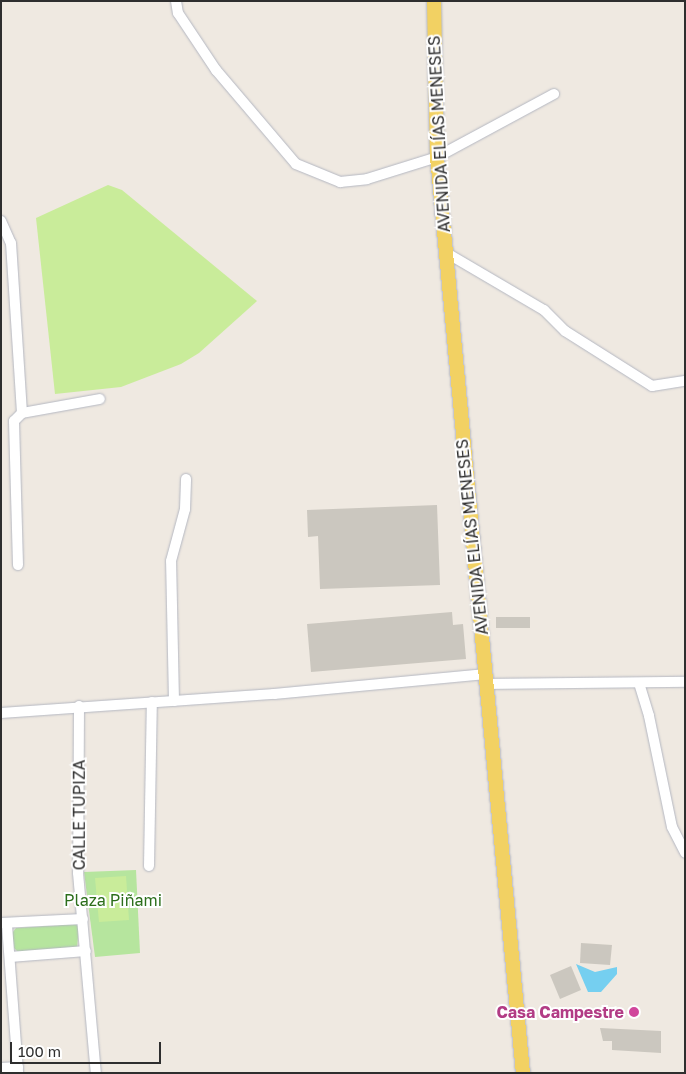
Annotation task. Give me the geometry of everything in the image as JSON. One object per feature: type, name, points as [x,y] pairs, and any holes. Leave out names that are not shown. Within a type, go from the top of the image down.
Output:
[{"type":"main road","name":"AVENIDA ELÍAS MENESES","points":[[434,1],[437,157],[523,1073]]},
{"type":"street","points":[[176,1],[178,13],[216,70],[296,164],[340,182],[367,179],[437,157],[554,94]]},
{"type":"street","points":[[1,221],[4,233],[11,243],[22,413]]},
{"type":"street","points":[[445,252],[544,310],[565,331],[652,386],[685,381]]},
{"type":"street","points":[[18,565],[14,421],[22,413],[100,399]]},
{"type":"street","points":[[174,701],[174,649],[170,635],[171,561],[185,509],[186,479]]},
{"type":"street","points":[[1,713],[79,706],[487,679],[639,684],[685,682]]},
{"type":"street","points":[[639,684],[649,716],[672,827],[685,853]]},
{"type":"street","points":[[149,866],[152,702]]},
{"type":"street","name":"CALLE TUPIZA","points":[[79,706],[78,872],[84,919],[96,1073]]},
{"type":"street","points":[[1,1068],[18,1070],[10,957],[4,924],[84,919]]},
{"type":"street","points":[[10,957],[86,951]]},
{"type":"green space","points":[[108,185],[122,190],[257,301],[199,353],[181,364],[121,387],[55,394],[36,218]]},
{"type":"green space","name":"Plaza Piñami","points":[[136,870],[140,953],[95,957],[84,872]]},
{"type":"green space","points":[[126,876],[129,920],[99,922],[95,878]]},
{"type":"green space","name":"Plaza Piñami","points":[[75,924],[79,927],[77,948],[19,953],[14,948],[12,933],[16,928]]},
{"type":"water","points":[[576,964],[595,972],[617,967],[617,974],[601,992],[588,992]]},
{"type":"building","points":[[437,505],[440,585],[320,589],[318,536],[308,537],[307,510]]},
{"type":"building","points":[[452,612],[453,625],[463,624],[466,659],[311,672],[307,624]]},
{"type":"building","points":[[496,617],[530,617],[530,628],[496,628]]},
{"type":"building","points":[[581,943],[612,945],[610,965],[580,963]]},
{"type":"building","points":[[571,966],[581,990],[560,999],[550,975]]},
{"type":"building","points":[[600,1028],[661,1031],[661,1053],[612,1050],[612,1041],[603,1041]]},
{"type":"place","name":"Casa Campestre","points":[[634,1012]]}]
